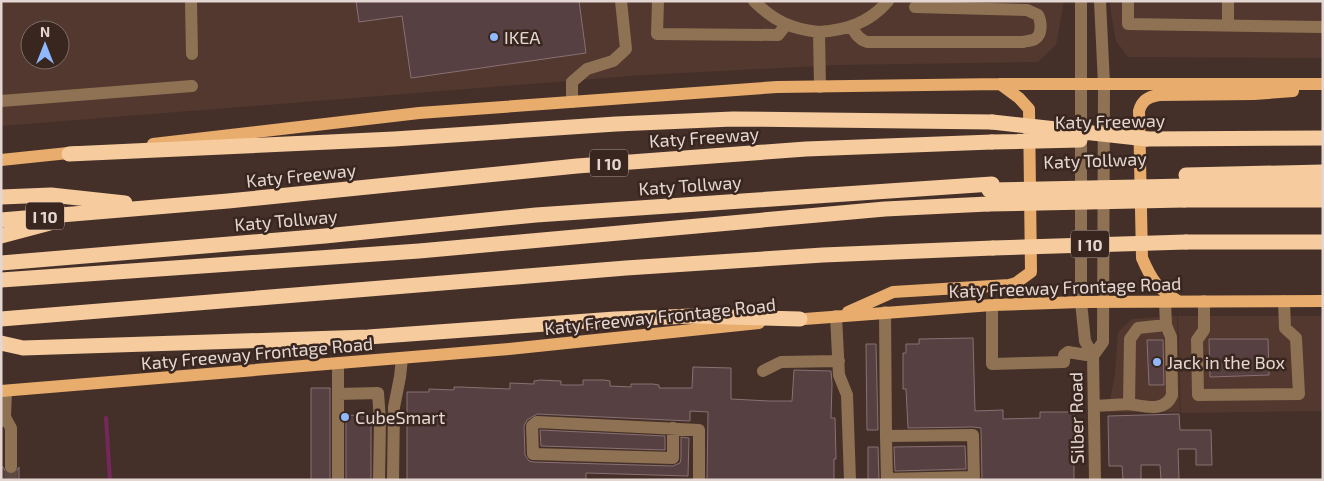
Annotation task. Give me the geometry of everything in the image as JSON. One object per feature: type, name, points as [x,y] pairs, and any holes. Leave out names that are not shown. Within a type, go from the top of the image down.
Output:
[{"type":"highway","points":[[68,154],[394,139],[616,124],[733,119],[992,122],[1147,138]]},
{"type":"highway","name":"Katy Freeway","points":[[1,220],[161,207],[623,162],[806,149],[1147,138],[1323,138]]},
{"type":"highway","name":"Katy Tollway","points":[[1,262],[315,237],[536,215],[777,198],[1185,187],[1323,172]]},
{"type":"highway","points":[[1,280],[419,251],[885,209],[990,193],[1185,187],[1323,186]]},
{"type":"highway","points":[[1185,187],[1323,200]]},
{"type":"highway","points":[[1,197],[51,196],[161,207]]},
{"type":"highway","points":[[1,236],[88,213]]},
{"type":"highway","name":"I 10","points":[[1,319],[626,268],[823,255],[1186,242],[1323,242]]},
{"type":"highway","points":[[1,343],[23,348],[368,337],[541,323],[692,316],[800,319]]},
{"type":"main road","points":[[836,316],[893,292],[1009,285],[1016,283],[1031,272],[1029,109],[1019,98],[1000,84]]},
{"type":"main road","points":[[1,160],[68,154],[419,113],[777,87],[1000,84],[1323,84]]},
{"type":"main road","points":[[1179,301],[1162,291],[1150,276],[1142,258],[1139,111],[1141,104],[1151,96],[1159,95],[1254,94],[1323,88]]},
{"type":"main road","name":"Katy Freeway Frontage Road","points":[[4,391],[509,349],[800,319],[992,304],[1323,301]]},
{"type":"street","points":[[191,1],[192,54]]},
{"type":"street","points":[[572,102],[572,82],[586,68],[613,61],[626,49],[621,1]]},
{"type":"street","points":[[658,1],[657,34],[778,35],[786,25]]},
{"type":"street","points":[[754,1],[767,14],[786,25],[819,32],[837,31],[852,27],[869,18],[888,1]]},
{"type":"street","name":"Silber Road","points":[[1081,1],[1081,302],[1085,341],[1092,356],[1095,480]]},
{"type":"street","name":"Silber Road","points":[[1092,356],[1103,342],[1104,302],[1104,84],[1100,1]]},
{"type":"street","points":[[1128,1],[1128,24],[1323,27]]},
{"type":"street","points":[[1228,1],[1228,26]]},
{"type":"street","points":[[852,27],[856,34],[867,42],[1023,42],[1035,39],[1038,36],[1041,21],[1038,14],[1027,10],[915,7]]},
{"type":"street","points":[[819,32],[820,87]]},
{"type":"street","points":[[1,101],[192,86]]},
{"type":"street","points":[[1094,406],[1129,404],[1158,407],[1170,401],[1172,395],[1171,337],[1166,326],[1165,301]]},
{"type":"street","points":[[1204,301],[1204,330],[1197,340],[1198,395],[1299,394],[1296,338],[1285,328],[1284,301]]},
{"type":"street","points":[[992,304],[992,364],[1064,362],[1064,354],[1068,352],[1092,356]]},
{"type":"street","points":[[885,312],[886,436],[887,479],[974,479],[973,436],[886,436]]},
{"type":"street","points":[[836,316],[839,375],[847,395],[850,480]]},
{"type":"street","points":[[1129,404],[1130,339],[1138,328],[1166,326]]},
{"type":"street","points":[[393,480],[394,407],[402,358]]},
{"type":"street","points":[[763,371],[782,362],[839,361]]},
{"type":"street","points":[[338,363],[338,480]]},
{"type":"street","points":[[4,391],[3,419],[11,428],[11,467]]},
{"type":"street","points":[[338,394],[378,393],[380,422],[379,480]]},
{"type":"street","points":[[673,428],[674,458],[533,454],[532,426],[537,422],[673,428],[699,430],[699,480]]},
{"type":"shaded area","points":[[1,1],[1064,1],[1056,45],[1038,62],[838,65],[643,75],[1,126]]},
{"type":"shaded area","points":[[1110,1],[1323,1],[1323,58],[1128,57],[1116,41]]},
{"type":"shaded area","points":[[1177,316],[1180,412],[1108,412],[1115,373],[1118,332],[1132,319]]},
{"type":"shaded area","points":[[1178,316],[1323,316],[1323,411],[1181,413]]},
{"type":"building","name":"IKEA","points":[[356,1],[579,1],[586,53],[411,78],[402,16],[359,22]]},
{"type":"building","points":[[973,338],[975,411],[1003,410],[1003,419],[1040,418],[1040,412],[1074,412],[1074,480],[982,480],[981,428],[908,428],[906,389],[903,389],[903,353],[906,353],[906,344],[919,344],[919,339]]},
{"type":"building","points":[[1209,339],[1268,339],[1269,375],[1210,377]]},
{"type":"building","points":[[1147,340],[1163,340],[1164,385],[1149,385]]},
{"type":"building","points":[[866,344],[876,344],[878,430],[867,430]]},
{"type":"building","points":[[693,367],[731,368],[731,399],[769,401],[792,401],[794,370],[831,371],[831,418],[835,418],[836,459],[834,459],[834,480],[707,480],[708,412],[690,411],[690,421],[537,414],[527,420],[524,426],[525,455],[529,461],[533,462],[673,466],[680,463],[681,437],[689,438],[688,476],[586,473],[586,480],[407,480],[407,392],[429,392],[429,389],[454,390],[454,387],[510,389],[510,383],[534,384],[534,381],[540,380],[561,381],[561,385],[583,385],[583,380],[604,380],[610,381],[610,386],[631,387],[631,384],[653,384],[659,385],[659,388],[692,388]]},
{"type":"building","points":[[311,388],[330,388],[330,480],[311,480]]},
{"type":"building","points":[[1179,414],[1180,430],[1211,430],[1212,465],[1196,465],[1196,449],[1178,449],[1179,480],[1161,480],[1160,465],[1141,465],[1141,480],[1123,480],[1122,466],[1109,466],[1108,416]]},
{"type":"building","points":[[346,415],[371,416],[371,480],[346,480]]},
{"type":"building","points":[[540,430],[665,436],[665,450],[541,446]]},
{"type":"building","points":[[965,446],[966,469],[895,471],[894,447]]},
{"type":"building","points":[[868,447],[878,447],[879,480],[868,480]]},
{"type":"building","points":[[1,467],[3,467],[7,474],[11,475],[15,474],[19,467],[19,480],[1,480]]},
{"type":"waterway","points":[[106,418],[110,480]]},
{"type":"tunnel","points":[[11,467],[11,480]]},
{"type":"place","name":"IKEA","points":[[494,37]]},
{"type":"place","name":"Jack in the Box","points":[[1157,362]]},
{"type":"place","name":"CubeSmart","points":[[345,417]]}]
